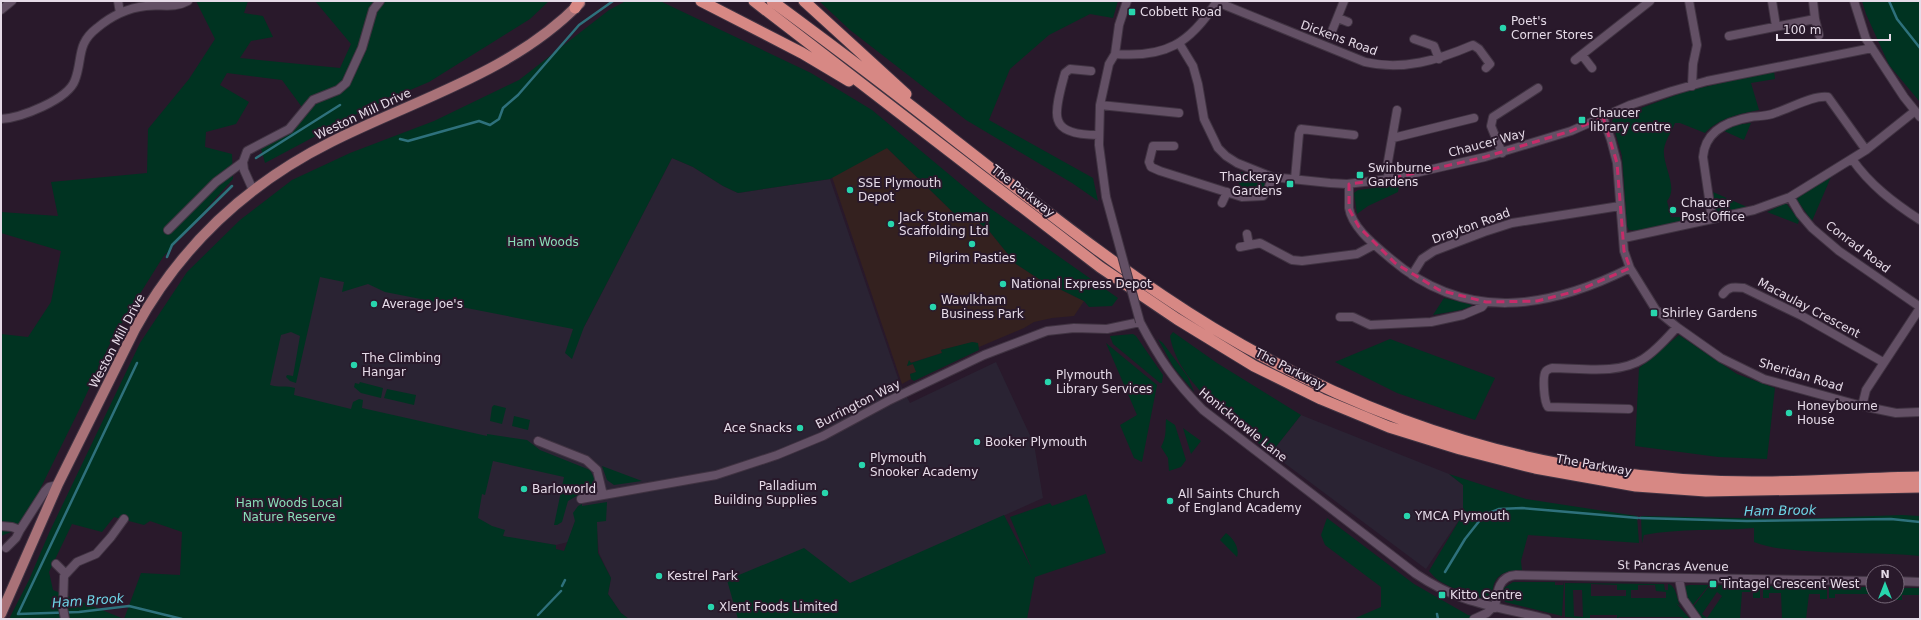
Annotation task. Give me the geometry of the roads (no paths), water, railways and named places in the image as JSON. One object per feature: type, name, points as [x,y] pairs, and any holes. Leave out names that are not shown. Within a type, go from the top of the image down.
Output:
[{"type":"highway","points":[[701,1],[802,53],[891,105]]},
{"type":"highway","name":"The Parkway","points":[[754,1],[1100,267],[1177,319],[1254,366],[1321,399],[1389,428],[1460,449],[1535,468],[1636,486],[1706,491],[1920,487]]},
{"type":"highway","name":"The Parkway","points":[[772,1],[951,137],[1031,201],[1167,298],[1212,328],[1260,355],[1334,393],[1395,417],[1460,439],[1513,454],[1557,464],[1639,476],[1694,481],[1750,482],[1920,477]]},
{"type":"highway","points":[[804,1],[951,137]]},
{"type":"main road","name":"Weston Mill Drive","points":[[1,614],[57,485],[147,308],[177,265],[199,239],[221,216],[253,190],[296,160],[332,142],[454,87],[517,54],[578,3]]},
{"type":"street","points":[[1,10],[12,1]]},
{"type":"street","points":[[118,1],[120,13]]},
{"type":"street","points":[[1,119],[38,108],[70,89],[75,81],[81,50],[87,37],[97,27],[120,13],[146,6],[176,6],[188,1]]},
{"type":"street","points":[[253,190],[244,170],[243,162],[247,151],[289,129],[313,100],[338,90],[346,83],[362,48],[373,10],[380,1]]},
{"type":"street","name":"Honicknowle Lane","points":[[1126,1],[1119,25],[1115,54],[1109,64],[1100,105],[1098,134],[1106,197],[1140,322],[1157,354],[1174,379],[1203,410],[1416,574],[1450,594],[1493,608],[1548,619]]},
{"type":"street","points":[[1115,54],[1151,54],[1179,43],[1196,30],[1217,1]]},
{"type":"street","name":"Dickens Road","points":[[1217,1],[1359,60],[1382,66],[1418,64],[1439,59],[1473,45],[1479,49],[1490,64],[1486,68]]},
{"type":"street","points":[[1330,36],[1344,1]]},
{"type":"street","points":[[1575,60],[1650,1]]},
{"type":"street","points":[[1690,1],[1697,45],[1692,71],[1692,86]]},
{"type":"street","points":[[1772,1],[1776,26]]},
{"type":"street","points":[[1813,1],[1819,35]]},
{"type":"street","points":[[1624,238],[1754,210],[1790,197],[1866,150],[1918,114],[1866,39],[1854,1]]},
{"type":"street","points":[[1338,18],[1348,22]]},
{"type":"street","points":[[1729,36],[1815,19]]},
{"type":"street","points":[[1414,39],[1434,46],[1439,59]]},
{"type":"street","name":"Chaucer Way","points":[[1179,43],[1193,66],[1198,84],[1204,119],[1218,148],[1226,156],[1237,163],[1272,177],[1349,184],[1389,179],[1502,152],[1571,131],[1630,105],[1692,86],[1872,48]]},
{"type":"street","points":[[1582,55],[1592,68]]},
{"type":"street","points":[[1091,71],[1070,68],[1065,73],[1057,114],[1058,121],[1061,125],[1076,132],[1098,134]]},
{"type":"street","points":[[1502,152],[1491,126],[1493,117],[1538,88]]},
{"type":"street","points":[[1712,219],[1703,157],[1704,150],[1712,134],[1734,120],[1773,114],[1809,101],[1816,96],[1828,97],[1866,150]]},
{"type":"street","points":[[1100,105],[1179,113]]},
{"type":"street","points":[[1389,179],[1387,166],[1397,110]]},
{"type":"street","name":"Sheridan Road","points":[[1602,117],[1611,140],[1616,163],[1624,250],[1630,268],[1656,310],[1677,327],[1721,358],[1764,379],[1862,406],[1896,413],[1920,412]]},
{"type":"street","points":[[1393,138],[1474,118]]},
{"type":"street","points":[[1295,179],[1299,134],[1301,129],[1354,135]]},
{"type":"street","points":[[1174,146],[1153,146],[1149,162],[1151,167],[1242,197],[1263,196],[1268,190],[1272,177]]},
{"type":"street","points":[[1852,159],[1863,175],[1892,201],[1920,220]]},
{"type":"street","points":[[168,230],[216,182],[243,162]]},
{"type":"street","points":[[1349,184],[1349,209],[1353,219],[1374,245],[1412,275],[1439,290],[1486,302],[1536,301],[1577,291],[1630,268]]},
{"type":"street","points":[[1222,203],[1226,192]]},
{"type":"street","name":"Conrad Road","points":[[1790,197],[1800,214],[1812,228],[1839,250],[1920,307]]},
{"type":"street","name":"Drayton Road","points":[[1412,275],[1422,259],[1434,251],[1484,232],[1512,223],[1620,206]]},
{"type":"street","points":[[1247,234],[1249,245]]},
{"type":"street","points":[[1240,247],[1260,243],[1292,260],[1302,261],[1357,254],[1374,245]]},
{"type":"street","name":"Macaulay Crescent","points":[[1723,294],[1726,290],[1735,286],[1744,288],[1802,316],[1883,362]]},
{"type":"street","points":[[1340,317],[1353,317],[1370,325],[1431,322],[1463,315],[1482,307],[1486,302]]},
{"type":"street","points":[[1862,406],[1866,390],[1920,307]]},
{"type":"street","name":"Burrington Way","points":[[581,498],[725,473],[823,436],[888,401],[984,355],[1047,331],[1074,328],[1107,329],[1140,322]]},
{"type":"street","points":[[1629,410],[1548,407],[1545,404],[1544,398],[1545,375],[1547,371],[1552,368],[1606,368],[1626,366],[1643,359],[1662,344],[1677,327]]},
{"type":"street","points":[[538,441],[586,460],[598,470],[603,495]]},
{"type":"street","points":[[6,548],[16,538],[45,491],[49,487],[57,485]]},
{"type":"street","points":[[64,618],[64,576],[77,562],[96,554],[112,537],[124,519]]},
{"type":"street","points":[[1,526],[12,527],[20,530]]},
{"type":"street","points":[[56,564],[66,574]]},
{"type":"street","name":"St Pancras Avenue","points":[[1493,608],[1500,583],[1511,575],[1865,581]]},
{"type":"street","points":[[1679,579],[1683,599],[1697,619]]},
{"type":"street","points":[[1905,581],[1920,582]]},
{"type":"street","points":[[1474,619],[1487,613],[1493,608]]},
{"type":"waterway","points":[[400,139],[408,141],[479,121],[490,125],[499,119],[503,108],[518,95],[579,25],[613,1]]},
{"type":"waterway","points":[[1889,1],[1897,19],[1920,48]]},
{"type":"waterway","points":[[256,158],[340,105]]},
{"type":"waterway","points":[[167,257],[172,245],[232,186]]},
{"type":"waterway","points":[[137,363],[18,614],[79,612],[129,606],[182,619]]},
{"type":"waterway","name":"Ham Brook","points":[[1445,572],[1465,539],[1484,515],[1499,509],[1522,508],[1638,518]]},
{"type":"waterway","name":"Ham Brook","points":[[1640,518],[1747,521],[1891,519],[1920,522]]},
{"type":"waterway","points":[[562,586],[565,580]]},
{"type":"waterway","points":[[538,615],[561,591]]},
{"type":"waterway","points":[[1437,614],[1438,619]]},
{"type":"place","name":"Cobbett Road","points":[[1132,12]]},
{"type":"place","name":"Poet's Corner Stores","points":[[1503,28]]},
{"type":"place","name":"Chaucer library centre","points":[[1582,120]]},
{"type":"place","name":"Swinburne Gardens","points":[[1360,175]]},
{"type":"place","name":"Thackeray Gardens","points":[[1290,184]]},
{"type":"place","name":"SSE Plymouth Depot","points":[[850,190]]},
{"type":"place","name":"Chaucer Post Office","points":[[1673,210]]},
{"type":"place","name":"Jack Stoneman Scaffolding Ltd","points":[[891,224]]},
{"type":"place","name":"Pilgrim Pasties","points":[[972,244]]},
{"type":"place","name":"National Express Depot","points":[[1003,284]]},
{"type":"place","name":"Average Joe's","points":[[374,304]]},
{"type":"place","name":"Wawlkham Business Park","points":[[933,307]]},
{"type":"place","name":"Shirley Gardens","points":[[1654,313]]},
{"type":"place","name":"The Climbing Hangar","points":[[354,365]]},
{"type":"place","name":"Plymouth Library Services","points":[[1048,382]]},
{"type":"place","name":"Honeybourne House","points":[[1789,413]]},
{"type":"place","name":"Ace Snacks","points":[[800,428]]},
{"type":"place","name":"Booker Plymouth","points":[[977,442]]},
{"type":"place","name":"Plymouth Snooker Academy","points":[[862,465]]},
{"type":"place","name":"Barloworld","points":[[524,489]]},
{"type":"place","name":"Palladium Building Supplies","points":[[825,493]]},
{"type":"place","name":"All Saints Church of England Academy","points":[[1170,501]]},
{"type":"place","name":"YMCA Plymouth","points":[[1407,516]]},
{"type":"place","name":"Kestrel Park","points":[[659,576]]},
{"type":"place","name":"Tintagel Crescent West","points":[[1713,584]]},
{"type":"place","name":"Kitto Centre","points":[[1442,595]]},
{"type":"place","name":"Xlent Foods Limited","points":[[711,607]]},
{"type":"park label","name":"Ham Woods","points":[[543,242]]},
{"type":"park label","name":"Ham Woods Local Nature Reserve","points":[[289,510]]}]
